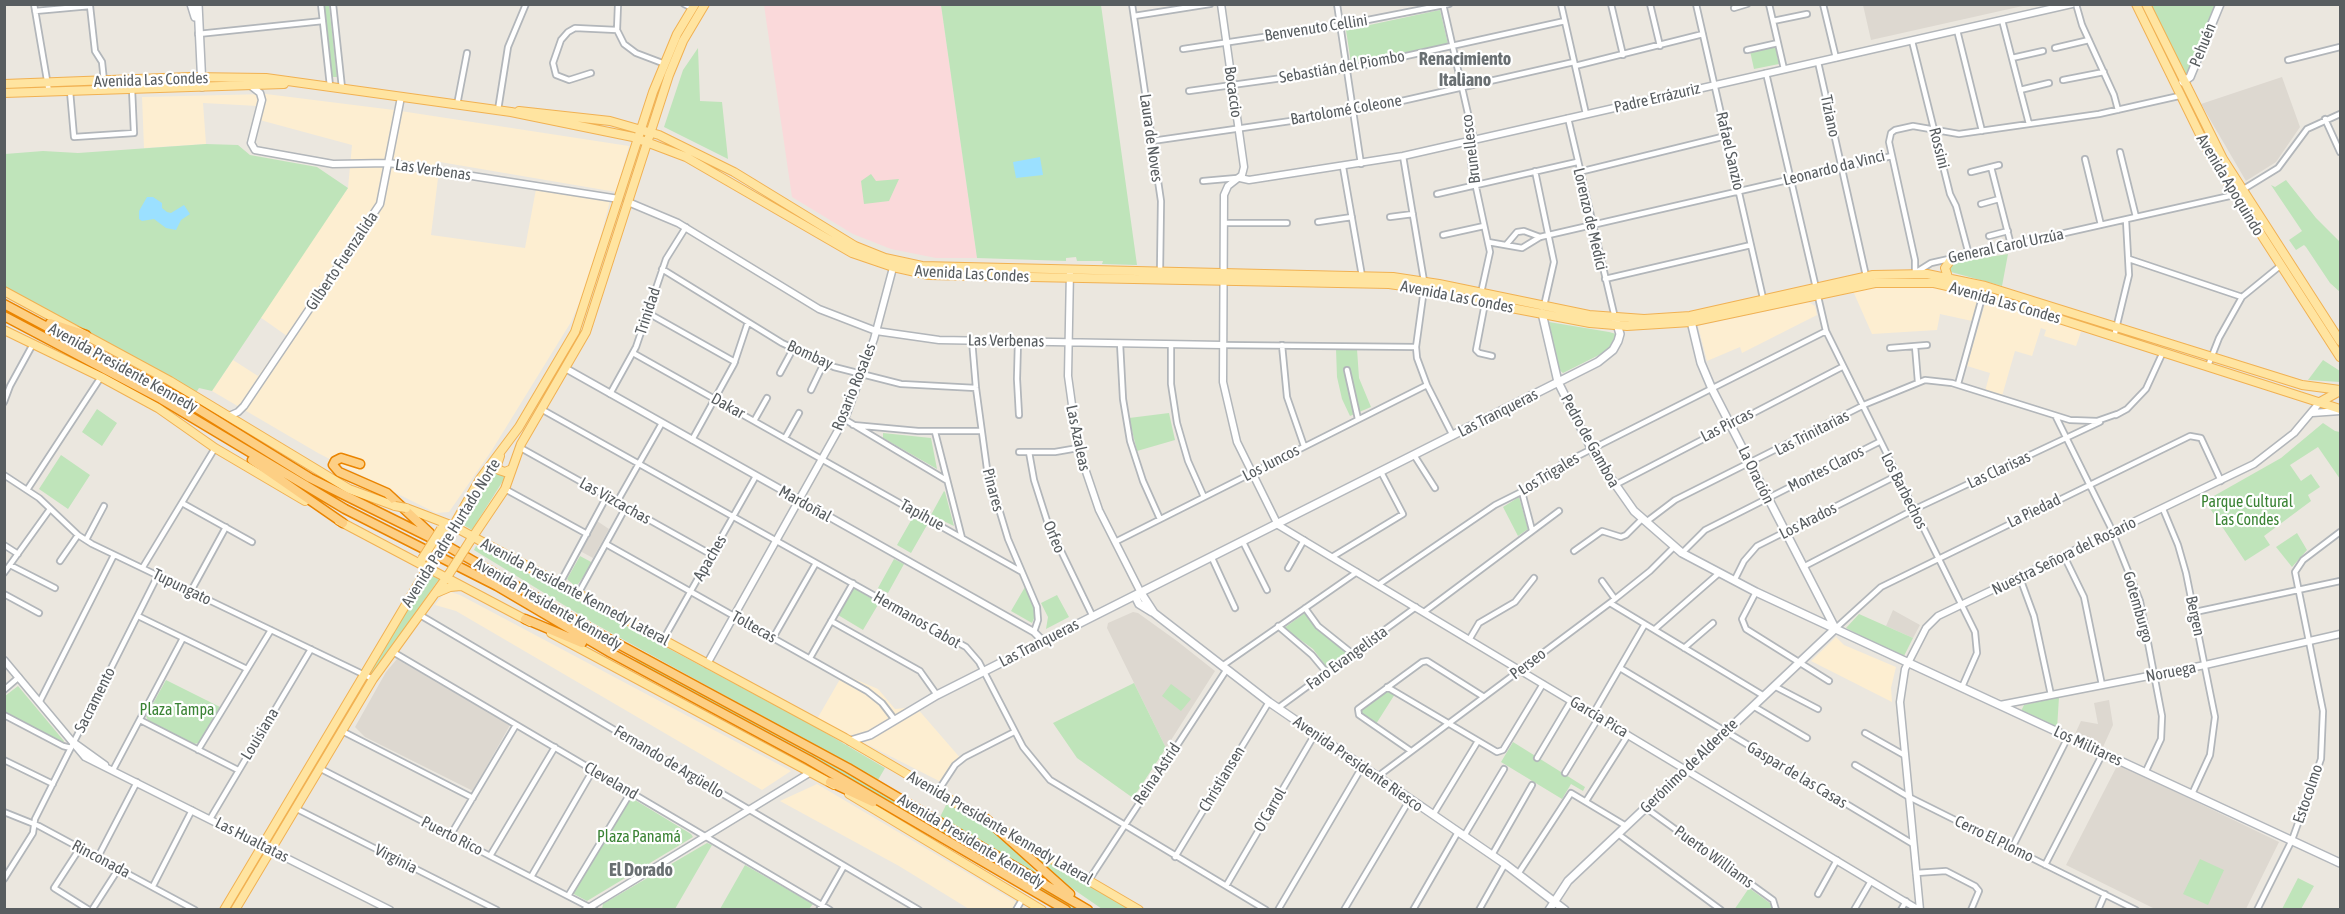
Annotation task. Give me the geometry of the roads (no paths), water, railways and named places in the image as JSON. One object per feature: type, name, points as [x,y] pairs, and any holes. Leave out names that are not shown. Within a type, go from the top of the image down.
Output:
[{"type":"highway","name":"Avenida Presidente Kennedy","points":[[4,304],[182,399],[309,478],[449,547],[596,632],[848,768],[1088,909]]},
{"type":"highway","points":[[21,313],[86,335]]},
{"type":"highway","name":"Avenida Presidente Kennedy","points":[[4,316],[126,379],[345,509],[497,586],[611,653],[809,760],[1066,909]]},
{"type":"highway","points":[[226,440],[262,468],[344,524]]},
{"type":"highway","points":[[360,464],[341,458],[334,461],[333,465],[339,472],[387,493],[416,523],[449,547]]},
{"type":"highway","points":[[525,619],[611,653]]},
{"type":"highway","points":[[830,782],[912,820]]},
{"type":"highway","points":[[985,818],[1088,909]]},
{"type":"main road","points":[[191,4],[197,23]]},
{"type":"main road","points":[[198,4],[197,23],[202,87]]},
{"type":"main road","name":"Avenida Padre Hurtado Norte","points":[[235,909],[374,679],[435,594],[505,489],[519,447],[588,328],[678,52],[705,4]]},
{"type":"main road","name":"Avenida Apoquindo","points":[[2136,4],[2179,96],[2280,266],[2340,357]]},
{"type":"main road","name":"Avenida Apoquindo","points":[[2146,4],[2238,193],[2340,341]]},
{"type":"main road","name":"Pehuén","points":[[2182,82],[2190,77],[2220,4]]},
{"type":"main road","name":"Avenida Padre Hurtado Norte","points":[[224,909],[429,566],[446,526],[523,421],[572,338],[664,64],[693,6]]},
{"type":"main road","points":[[2168,74],[2182,82]]},
{"type":"main road","name":"Avenida Las Condes","points":[[4,93],[104,81],[202,77],[260,77],[330,86],[511,112],[648,141],[718,173],[843,248],[938,275],[1160,272],[1224,277],[1362,276],[1481,293],[1543,310]]},
{"type":"main road","name":"Avenida Las Condes","points":[[4,84],[70,91],[297,83]]},
{"type":"main road","name":"Avenida Las Condes","points":[[511,112],[533,111],[578,116],[651,132],[734,172],[846,242],[894,264]]},
{"type":"main road","points":[[1948,277],[1945,268],[1952,258]]},
{"type":"main road","points":[[598,266],[605,279]]},
{"type":"main road","name":"Avenida Las Condes","points":[[1070,274],[1424,285],[1485,303],[1617,322],[1691,319],[1866,276],[1915,273],[1948,277],[2164,348],[2208,366],[2340,410]]},
{"type":"main road","name":"Avenida Las Condes","points":[[1691,319],[1763,298],[1875,283],[1903,281],[1984,290]]},
{"type":"main road","name":"Avenida Presidente Kennedy Lateral","points":[[4,291],[229,416],[349,489],[406,508],[472,539],[850,741],[1139,909]]},
{"type":"main road","name":"Pedro de Gamboa","points":[[1543,310],[1558,382],[1591,449],[1614,486],[1644,521],[1674,547],[1718,574],[1836,628]]},
{"type":"main road","name":"La Oración","points":[[1691,319],[1701,363],[1712,389],[1836,628]]},
{"type":"main road","name":"Las Tranqueras","points":[[850,741],[870,735],[937,695],[1598,362],[1613,350],[1620,334],[1617,322]]},
{"type":"main road","points":[[4,330],[101,377],[158,408],[215,448],[344,524],[448,575],[525,619],[830,782],[1042,909]]},
{"type":"main road","name":"Avenida Las Condes","points":[[2164,348],[2212,357],[2302,385],[2340,391]]},
{"type":"main road","points":[[2320,402],[2340,391]]},
{"type":"main road","points":[[501,452],[498,469],[504,472],[512,469]]},
{"type":"main road","points":[[418,560],[446,526]]},
{"type":"main road","points":[[435,594],[450,586],[467,587]]},
{"type":"main road","name":"Avenida Presidente Riesco","points":[[1138,594],[1139,604],[1154,613],[1269,702],[1505,864],[1565,909]]},
{"type":"main road","name":"Los Militares","points":[[1836,628],[2340,862]]},
{"type":"main road","name":"Gerónimo de Alderete","points":[[1549,909],[1568,881],[1836,628]]},
{"type":"main road","points":[[869,752],[866,742],[870,735]]},
{"type":"street","points":[[321,4],[330,86]]},
{"type":"street","points":[[333,4],[342,88]]},
{"type":"street","points":[[498,110],[508,47],[526,4]]},
{"type":"street","points":[[618,4],[617,30],[621,40],[632,51],[664,64]]},
{"type":"street","points":[[684,4],[693,6]]},
{"type":"street","name":"Laura de Noves","points":[[1132,4],[1161,207],[1160,272]]},
{"type":"street","points":[[1134,16],[1210,4]]},
{"type":"street","name":"Bocaccio","points":[[1221,4],[1244,166],[1240,178],[1225,192],[1222,345],[1227,408],[1237,442],[1278,525]]},
{"type":"street","points":[[1337,4],[1361,164]]},
{"type":"street","points":[[1561,4],[1586,114]]},
{"type":"street","points":[[1611,4],[1623,55]]},
{"type":"street","points":[[1650,4],[1660,46]]},
{"type":"street","name":"Rafael Sanzio","points":[[1696,4],[1763,298]]},
{"type":"street","points":[[1734,8],[1748,4]]},
{"type":"street","points":[[1769,4],[1784,69]]},
{"type":"street","points":[[1823,4],[1836,58]]},
{"type":"street","name":"Padre Errázuriz","points":[[1240,178],[1249,180],[1403,156],[2072,4]]},
{"type":"street","points":[[2076,4],[2118,110]]},
{"type":"street","name":"Benvenuto Cellini","points":[[1182,49],[1340,26],[1445,5]]},
{"type":"street","name":"Brunellesco","points":[[1445,5],[1474,140],[1470,159],[1490,252],[1481,293]]},
{"type":"street","points":[[48,88],[35,8],[90,6],[95,51],[102,62],[104,81]]},
{"type":"street","points":[[1773,21],[1807,14]]},
{"type":"street","points":[[2002,20],[2029,124]]},
{"type":"street","points":[[198,34],[322,21]]},
{"type":"street","name":"Sebastián del Piombo","points":[[1189,91],[1347,69],[1565,21]]},
{"type":"street","points":[[591,73],[569,80],[556,75],[553,63],[561,40],[575,28],[617,30]]},
{"type":"street","points":[[1957,30],[1982,130]]},
{"type":"street","name":"Bartolomé Coleone","points":[[1152,141],[1353,112],[1462,87],[1623,55],[1703,34]]},
{"type":"street","name":"Rossini","points":[[1912,40],[1950,194],[1956,206],[1969,255]]},
{"type":"street","points":[[2055,48],[2089,40]]},
{"type":"street","points":[[1747,50],[1778,43]]},
{"type":"street","points":[[2289,60],[2340,47]]},
{"type":"street","points":[[2012,58],[2043,51]]},
{"type":"street","points":[[457,105],[467,53]]},
{"type":"street","name":"Tiziano","points":[[1818,62],[1866,276]]},
{"type":"street","points":[[2063,80],[2104,72]]},
{"type":"street","name":"Los Barbechos","points":[[1766,73],[1826,331],[1861,407],[1975,632],[1978,646],[1974,662],[1962,687]]},
{"type":"street","points":[[2020,90],[2049,83]]},
{"type":"street","name":"Las Verbenas","points":[[251,85],[260,93],[262,100],[251,143],[257,150],[326,163],[389,163],[619,199]]},
{"type":"street","points":[[70,91],[74,137],[134,134],[132,89]]},
{"type":"street","name":"Leonardo da Vinci","points":[[1488,242],[1522,248],[1550,234],[1892,156],[1890,137],[1895,130],[1913,126],[1956,135],[2118,110],[2179,96]]},
{"type":"street","name":"Gilberto Fuenzalida","points":[[229,416],[242,408],[376,211],[383,197],[401,97]]},
{"type":"street","name":"General Carol Urzúa","points":[[1915,273],[1927,264],[2238,193],[2278,168],[2302,134],[2325,119],[2340,114]]},
{"type":"street","name":"Lorenzo de Medici","points":[[1568,118],[1579,172],[1617,322]]},
{"type":"street","points":[[2325,119],[2340,152]]},
{"type":"street","points":[[1579,172],[1726,136]]},
{"type":"street","points":[[2120,152],[2136,217]]},
{"type":"street","points":[[1403,156],[1424,285],[1416,347],[1419,366],[1453,436]]},
{"type":"street","points":[[1892,156],[1915,260],[1915,273]]},
{"type":"street","points":[[2085,159],[2101,225]]},
{"type":"street","points":[[1437,194],[1577,162]]},
{"type":"street","points":[[1971,172],[1999,165]]},
{"type":"street","points":[[1342,167],[1362,276]]},
{"type":"street","points":[[1991,167],[2011,245]]},
{"type":"street","points":[[1535,171],[1550,234],[1554,262],[1543,310]]},
{"type":"street","points":[[1203,181],[1240,178]]},
{"type":"street","points":[[1981,204],[1999,199]]},
{"type":"street","name":"Las Verbenas","points":[[628,202],[686,227],[809,303],[847,321],[876,331],[917,338],[972,340],[1416,347]]},
{"type":"street","points":[[1390,218],[1413,214]]},
{"type":"street","points":[[1318,222],[1353,217]]},
{"type":"street","points":[[2116,333],[2127,293],[2129,259],[2126,220]]},
{"type":"street","points":[[1224,223],[1287,223]]},
{"type":"street","points":[[1443,235],[1484,226]]},
{"type":"street","name":"Trinidad","points":[[610,394],[633,353],[662,269],[686,227]]},
{"type":"street","name":"Leonardo da Vinci","points":[[1506,245],[1517,232],[1524,231],[1540,237]]},
{"type":"street","points":[[1989,236],[2008,231]]},
{"type":"street","points":[[1605,279],[1751,245]]},
{"type":"street","points":[[2129,259],[2242,297]]},
{"type":"street","name":"Rosario Rosales","points":[[707,664],[844,419],[876,331],[894,264]]},
{"type":"street","points":[[2208,366],[2219,338],[2242,297],[2280,266]]},
{"type":"street","name":"Bombay","points":[[662,269],[793,349],[824,363],[861,376],[915,386],[976,388]]},
{"type":"street","name":"Las Azaleas","points":[[1070,274],[1068,342],[1070,393],[1078,448],[1093,495],[1138,594]]},
{"type":"street","points":[[1958,384],[1984,290]]},
{"type":"street","points":[[1485,303],[1476,350],[1492,356]]},
{"type":"street","points":[[648,313],[735,362]]},
{"type":"street","points":[[692,440],[735,362],[748,322]]},
{"type":"street","name":"Los Trigales","points":[[1378,585],[1495,505],[1522,492],[1562,464],[1826,331]]},
{"type":"street","name":"Pinares","points":[[972,340],[981,431],[996,505],[1037,608],[1038,620],[1034,632]]},
{"type":"street","points":[[1018,341],[1019,415]]},
{"type":"street","points":[[1120,343],[1123,399],[1130,441],[1143,481],[1160,519]]},
{"type":"street","points":[[4,402],[33,344]]},
{"type":"street","points":[[1171,344],[1171,384],[1177,423],[1188,461],[1204,497]]},
{"type":"street","points":[[1282,345],[1287,397],[1304,446]]},
{"type":"street","points":[[1890,348],[1927,345]]},
{"type":"street","points":[[1915,346],[1918,382]]},
{"type":"street","name":"Las Clarisas","points":[[1803,567],[1914,510],[2117,414],[2146,389],[2164,348]]},
{"type":"street","points":[[780,373],[793,349]]},
{"type":"street","name":"Dakar","points":[[633,353],[822,459]]},
{"type":"street","points":[[811,390],[824,363]]},
{"type":"street","name":"Las Pircas","points":[[1614,486],[1842,367]]},
{"type":"street","name":"Mardoñal","points":[[565,368],[1034,632],[1043,641]]},
{"type":"street","points":[[1347,370],[1358,419]]},
{"type":"street","points":[[27,490],[101,377]]},
{"type":"street","name":"Las Trinitarias","points":[[1574,551],[1602,531],[1621,537],[1626,535],[1675,500],[1861,407],[1918,382],[1935,379],[1958,384],[2056,417],[2087,422],[2117,414]]},
{"type":"street","name":"Los Juncos","points":[[1115,542],[1427,385]]},
{"type":"street","points":[[754,421],[767,398]]},
{"type":"street","name":"Nuestra Señora del Rosario","points":[[1919,909],[1900,690],[1908,662],[1926,628],[1938,616],[2221,482],[2272,451],[2312,413],[2320,402]]},
{"type":"street","points":[[242,408],[248,427]]},
{"type":"street","name":"Hermanos Cabot","points":[[541,409],[966,647],[984,671],[1027,754],[1050,780],[1175,857],[1266,909]]},
{"type":"street","points":[[2312,413],[2340,410]]},
{"type":"street","points":[[785,438],[799,413]]},
{"type":"street","name":"Gotemburgo","points":[[2056,417],[2113,533],[2137,592],[2156,675],[2162,729],[2158,747],[2145,773]]},
{"type":"street","points":[[844,419],[946,480]]},
{"type":"street","points":[[617,502],[662,423]]},
{"type":"street","points":[[853,425],[935,432],[981,431]]},
{"type":"street","points":[[935,432],[962,538]]},
{"type":"street","name":"La Piedad","points":[[1836,628],[1881,587],[2195,435],[2201,438],[2221,482]]},
{"type":"street","name":"Montes Claros","points":[[1682,552],[1705,530],[1879,442]]},
{"type":"street","name":"Las Vizcachas","points":[[519,447],[712,555]]},
{"type":"street","points":[[143,567],[215,448]]},
{"type":"street","points":[[1019,452],[1078,448]]},
{"type":"street","name":"Orfeo","points":[[1029,452],[1029,465],[1046,517],[1093,616]]},
{"type":"street","points":[[1414,455],[1436,488]]},
{"type":"street","name":"Tapihue","points":[[822,459],[1022,572]]},
{"type":"street","points":[[1332,557],[1403,514],[1382,472]]},
{"type":"street","name":"Tupungato","points":[[4,475],[27,490],[86,540],[374,679]]},
{"type":"street","name":"Apaches","points":[[663,640],[756,476]]},
{"type":"street","name":"Los Arados","points":[[1734,581],[1749,554],[1757,546],[1896,476]]},
{"type":"street","points":[[505,489],[587,534]]},
{"type":"street","points":[[1522,492],[1532,530]]},
{"type":"street","points":[[559,584],[607,496]]},
{"type":"street","points":[[182,503],[252,542]]},
{"type":"street","points":[[86,540],[104,506]]},
{"type":"street","points":[[578,594],[626,507]]},
{"type":"street","points":[[4,573],[50,509]]},
{"type":"street","name":"Bergen","points":[[2163,509],[2178,545],[2195,612],[2215,717],[2214,736],[2207,763],[2192,794]]},
{"type":"street","points":[[1424,612],[1559,511]]},
{"type":"street","name":"García Pica","points":[[1278,525],[1919,909]]},
{"type":"street","points":[[191,591],[226,527]]},
{"type":"street","name":"Estocolmo","points":[[2257,909],[2292,840],[2317,774],[2323,743],[2323,711],[2295,572],[2298,566],[2340,532]]},
{"type":"street","points":[[60,561],[78,535]]},
{"type":"street","points":[[1288,568],[1304,540]]},
{"type":"street","points":[[1243,542],[1267,591]]},
{"type":"street","name":"Toltecas","points":[[606,544],[873,694],[895,720]]},
{"type":"street","points":[[4,545],[18,554]]},
{"type":"street","name":"Perseo","points":[[1377,777],[1613,601],[1650,571],[1674,547]]},
{"type":"street","points":[[40,701],[114,555]]},
{"type":"street","points":[[2064,556],[2084,597],[2102,685]]},
{"type":"street","points":[[1212,558],[1236,608]]},
{"type":"street","points":[[773,638],[816,563]]},
{"type":"street","points":[[10,565],[55,588]]},
{"type":"street","points":[[1224,668],[1357,572]]},
{"type":"street","points":[[1655,629],[1718,574]]},
{"type":"street","name":"Sacramento","points":[[4,879],[33,833],[35,819],[158,575]]},
{"type":"street","points":[[1469,639],[1479,623],[1515,602],[1534,578]]},
{"type":"street","points":[[2020,578],[2034,616],[2051,695]]},
{"type":"street","points":[[1602,581],[1613,601],[1645,624],[1764,696]]},
{"type":"street","points":[[2195,612],[2340,581]]},
{"type":"street","points":[[810,658],[853,583]]},
{"type":"street","points":[[1756,592],[1742,619],[1746,629],[1829,681]]},
{"type":"street","points":[[4,594],[39,613]]},
{"type":"street","name":"Faro Evangelista","points":[[1278,708],[1416,607]]},
{"type":"street","points":[[1305,608],[1318,627],[1353,654]]},
{"type":"street","name":"Fernando de Argüello","points":[[420,615],[919,909]]},
{"type":"street","points":[[138,616],[247,669]]},
{"type":"street","points":[[831,621],[920,671],[937,695]]},
{"type":"street","points":[[1684,648],[1713,623]]},
{"type":"street","points":[[1565,773],[1645,624]]},
{"type":"street","points":[[1278,627],[1312,655],[1327,673]]},
{"type":"street","points":[[198,750],[271,630]]},
{"type":"street","name":"Noruega","points":[[2000,705],[2205,665],[2340,634]]},
{"type":"street","points":[[113,770],[183,638]]},
{"type":"street","name":"Louisiana","points":[[210,819],[311,649]]},
{"type":"street","name":"Cleveland","points":[[393,652],[631,792],[820,907],[830,909]]},
{"type":"street","name":"Las Hualtatas","points":[[4,660],[40,701],[72,745],[113,770],[390,909]]},
{"type":"street","points":[[1412,751],[1358,714],[1358,709],[1418,663],[1427,661],[1484,697]]},
{"type":"street","name":"Reina Astrid","points":[[1089,880],[1224,668]]},
{"type":"street","name":"Gaspar de las Casas","points":[[1620,668],[1913,844]]},
{"type":"street","points":[[4,690],[20,677]]},
{"type":"street","points":[[1387,687],[1500,752],[1543,684]]},
{"type":"street","points":[[1774,686],[1818,709]]},
{"type":"street","points":[[1537,758],[1571,700]]},
{"type":"street","name":"Christiansen","points":[[1175,857],[1269,702]]},
{"type":"street","points":[[1753,706],[1807,738]]},
{"type":"street","name":"Las Hualtatas","points":[[4,716],[63,746],[72,745]]},
{"type":"street","points":[[140,720],[238,770]]},
{"type":"street","points":[[450,836],[516,725]]},
{"type":"street","points":[[342,731],[473,798]]},
{"type":"street","points":[[938,791],[955,765],[965,756],[1014,732]]},
{"type":"street","points":[[1865,733],[1904,755]]},
{"type":"street","name":"O'Carrol","points":[[1226,886],[1315,734]]},
{"type":"street","points":[[1586,801],[1628,735]]},
{"type":"street","points":[[2012,848],[2068,737]]},
{"type":"street","points":[[1433,815],[1478,741]]},
{"type":"street","points":[[490,856],[555,747]]},
{"type":"street","points":[[2045,865],[2103,753]]},
{"type":"street","points":[[314,758],[320,769]]},
{"type":"street","points":[[4,760],[53,784]]},
{"type":"street","name":"Cerro El Plomo","points":[[1855,765],[1909,797],[2136,909]]},
{"type":"street","points":[[1278,909],[1362,766]]},
{"type":"street","name":"Puerto Rico","points":[[320,769],[590,908]]},
{"type":"street","points":[[1413,909],[1504,769]]},
{"type":"street","points":[[531,876],[593,770]]},
{"type":"street","points":[[590,908],[811,772]]},
{"type":"street","points":[[98,857],[137,782]]},
{"type":"street","points":[[1492,855],[1532,785]]},
{"type":"street","points":[[568,896],[631,792]]},
{"type":"street","points":[[1518,874],[1571,794],[1626,826]]},
{"type":"street","points":[[1344,909],[1410,799]]},
{"type":"street","name":"Virginia","points":[[295,808],[496,909]]},
{"type":"street","name":"Puerto Williams","points":[[1646,808],[1773,900],[1776,909]]},
{"type":"street","points":[[153,886],[192,810]]},
{"type":"street","name":"Rinconada","points":[[4,812],[35,825],[195,909]]},
{"type":"street","points":[[1618,834],[1721,909]]},
{"type":"street","points":[[80,848],[54,890],[90,909],[119,868]]},
{"type":"street","points":[[1818,894],[1838,860]]},
{"type":"street","points":[[1479,909],[1505,864]]},
{"type":"street","points":[[820,907],[844,866]]},
{"type":"street","points":[[1916,873],[1946,871],[1975,886],[1979,891],[1971,909]]},
{"type":"street","points":[[1854,909],[1871,881]]},
{"type":"street","points":[[2098,909],[2105,894]]},
{"type":"street","points":[[1016,909],[1023,898]]},
{"type":"street","points":[[1900,909],[1906,901]]},
{"type":"water","points":[[1040,157],[1043,175],[1016,178],[1013,162]]},
{"type":"water","points":[[147,197],[153,197],[162,203],[162,208],[167,212],[171,213],[184,205],[190,214],[181,220],[176,230],[166,228],[154,219],[142,221],[139,219],[139,211]]},
{"type":"district","name":"Renacimiento Italiano","points":[[1465,69]]},
{"type":"district","name":"El Dorado","points":[[641,870]]},
{"type":"park label","name":"Parque Cultural Las Condes","points":[[2247,511]]},
{"type":"park label","name":"Plaza Tampa","points":[[177,710]]},
{"type":"park label","name":"Plaza Panamá","points":[[639,837]]}]
